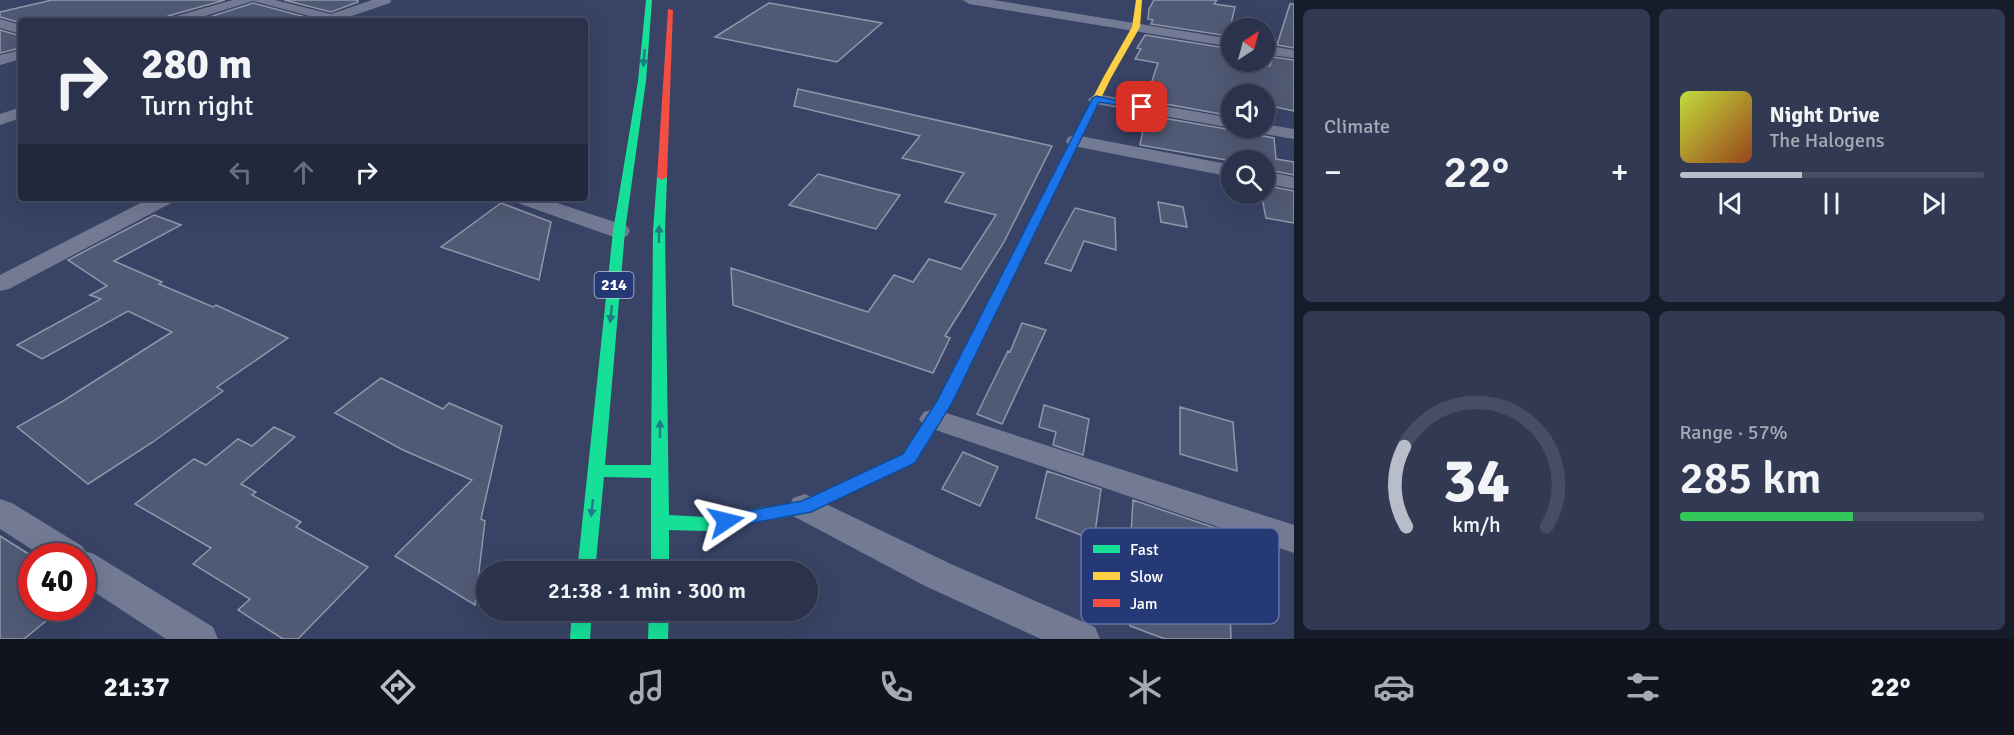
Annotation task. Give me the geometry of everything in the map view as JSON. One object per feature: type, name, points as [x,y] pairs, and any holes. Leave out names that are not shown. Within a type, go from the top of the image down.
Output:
[{"type":"main road","name":"214","points":[[587,561],[619,231],[642,81],[650,0]]},
{"type":"main road","name":"214","points":[[660,561],[659,231],[671,0]]},
{"type":"main road","points":[[661,522],[706,524],[805,507],[909,458],[944,403],[1096,99],[1136,27],[1138,1]]},
{"type":"main road","points":[[596,471],[661,472]]},
{"type":"main road","points":[[580,639],[581,621]]},
{"type":"main road","points":[[658,639],[659,621]]},
{"type":"street","points":[[184,18],[247,0]]},
{"type":"street","points":[[259,0],[324,18]]},
{"type":"street","points":[[331,18],[385,0]]},
{"type":"street","points":[[969,0],[1221,41]]},
{"type":"street","points":[[0,23],[18,29]]},
{"type":"street","points":[[1275,51],[1294,54]]},
{"type":"street","points":[[0,60],[18,55]]},
{"type":"street","points":[[1096,99],[1221,121]]},
{"type":"street","points":[[0,120],[18,113]]},
{"type":"street","points":[[1275,131],[1294,134]]},
{"type":"street","points":[[1075,141],[1221,169]]},
{"type":"street","points":[[1275,179],[1294,183]]},
{"type":"street","points":[[0,284],[160,201]]},
{"type":"street","points":[[531,201],[619,231]]},
{"type":"street","points":[[934,419],[1261,528]]},
{"type":"street","points":[[805,507],[938,575],[1081,639]]},
{"type":"street","points":[[0,512],[49,543]]},
{"type":"street","points":[[1279,534],[1294,539]]},
{"type":"street","points":[[96,574],[199,639]]},
{"type":"building","points":[[52,0],[225,0],[167,18],[18,18],[18,22],[0,17],[0,12]]},
{"type":"building","points":[[284,0],[358,0],[358,2],[331,12]]},
{"type":"building","points":[[1154,0],[1217,0],[1214,4],[1235,7],[1232,18],[1221,18],[1221,35],[1151,24],[1153,20],[1148,19],[1149,9]]},
{"type":"building","points":[[253,3],[309,18],[206,18]]},
{"type":"building","points":[[769,3],[882,23],[837,62],[715,37]]},
{"type":"building","points":[[1290,4],[1294,4],[1294,48],[1277,45]]},
{"type":"building","points":[[0,30],[18,35],[18,49],[0,53]]},
{"type":"building","points":[[1145,35],[1221,47],[1221,72],[1275,72],[1275,57],[1294,60],[1294,111],[1275,107],[1275,84],[1221,84],[1221,114],[1149,101],[1146,99],[1158,63],[1135,59],[1141,49],[1137,48]]},
{"type":"building","points":[[798,89],[1052,146],[1004,242],[945,336],[950,338],[933,373],[733,305],[731,268],[868,312],[894,275],[913,282],[929,259],[961,269],[996,215],[945,202],[964,173],[902,158],[920,136],[794,106]]},
{"type":"building","points":[[1146,115],[1221,128],[1221,138],[1274,138],[1276,159],[1294,162],[1294,175],[1275,171],[1275,150],[1221,150],[1221,159],[1140,145]]},
{"type":"building","points":[[818,174],[900,195],[876,229],[789,205]]},
{"type":"building","points":[[1275,187],[1294,191],[1294,223],[1266,218],[1263,204],[1275,204]]},
{"type":"building","points":[[1158,202],[1183,207],[1187,227],[1161,222]]},
{"type":"building","points":[[501,203],[551,222],[539,280],[441,247]]},
{"type":"building","points":[[1075,208],[1115,218],[1116,250],[1084,241],[1071,271],[1045,263]]},
{"type":"building","points":[[154,215],[181,225],[114,261],[162,282],[159,284],[213,307],[216,305],[288,338],[217,387],[223,391],[153,442],[88,484],[17,427],[63,401],[172,332],[128,311],[42,359],[17,345],[101,299],[90,295],[107,286],[68,260]]},
{"type":"building","points":[[1022,323],[1046,330],[1002,424],[977,414],[1008,351],[1010,352]]},
{"type":"building","points":[[381,378],[443,409],[449,403],[502,426],[481,519],[485,521],[480,561],[476,561],[475,605],[395,556],[472,480],[403,450],[335,413]]},
{"type":"building","points":[[1044,405],[1089,419],[1083,455],[1053,445],[1056,432],[1039,427]]},
{"type":"building","points":[[1180,407],[1233,422],[1237,471],[1180,454]]},
{"type":"building","points":[[274,427],[295,437],[241,484],[256,492],[252,495],[301,522],[296,527],[368,567],[298,639],[283,639],[238,610],[250,599],[193,564],[211,548],[135,504],[194,459],[206,465],[238,439],[252,446]]},
{"type":"building","points":[[963,452],[998,467],[980,506],[942,489]]},
{"type":"building","points":[[1047,471],[1101,489],[1096,528],[1081,528],[1081,535],[1036,518]]},
{"type":"building","points":[[1133,500],[1215,528],[1131,528]]},
{"type":"building","points":[[0,536],[18,547],[18,621],[46,621],[24,639],[0,639]]},
{"type":"building","points":[[1130,624],[1230,624],[1231,639],[1165,639],[1130,626]]},
{"type":"traffic: fast","points":[[587,561],[619,231],[642,81],[649,0]]},
{"type":"traffic: fast","points":[[660,561],[659,231],[662,177]]},
{"type":"traffic: fast","points":[[661,522],[706,524],[805,507],[909,458],[944,403],[1048,195]]},
{"type":"traffic: fast","points":[[596,471],[661,472]]},
{"type":"traffic: fast","points":[[580,639],[581,621]]},
{"type":"traffic: fast","points":[[658,639],[659,621]]},
{"type":"traffic: slow","points":[[1048,195],[1107,78],[1136,27],[1139,0]]},
{"type":"traffic: jam","points":[[662,177],[670,10]]},
{"type":"route","points":[[726,521],[805,507],[909,458],[944,403],[1096,99],[1142,107]]}]
